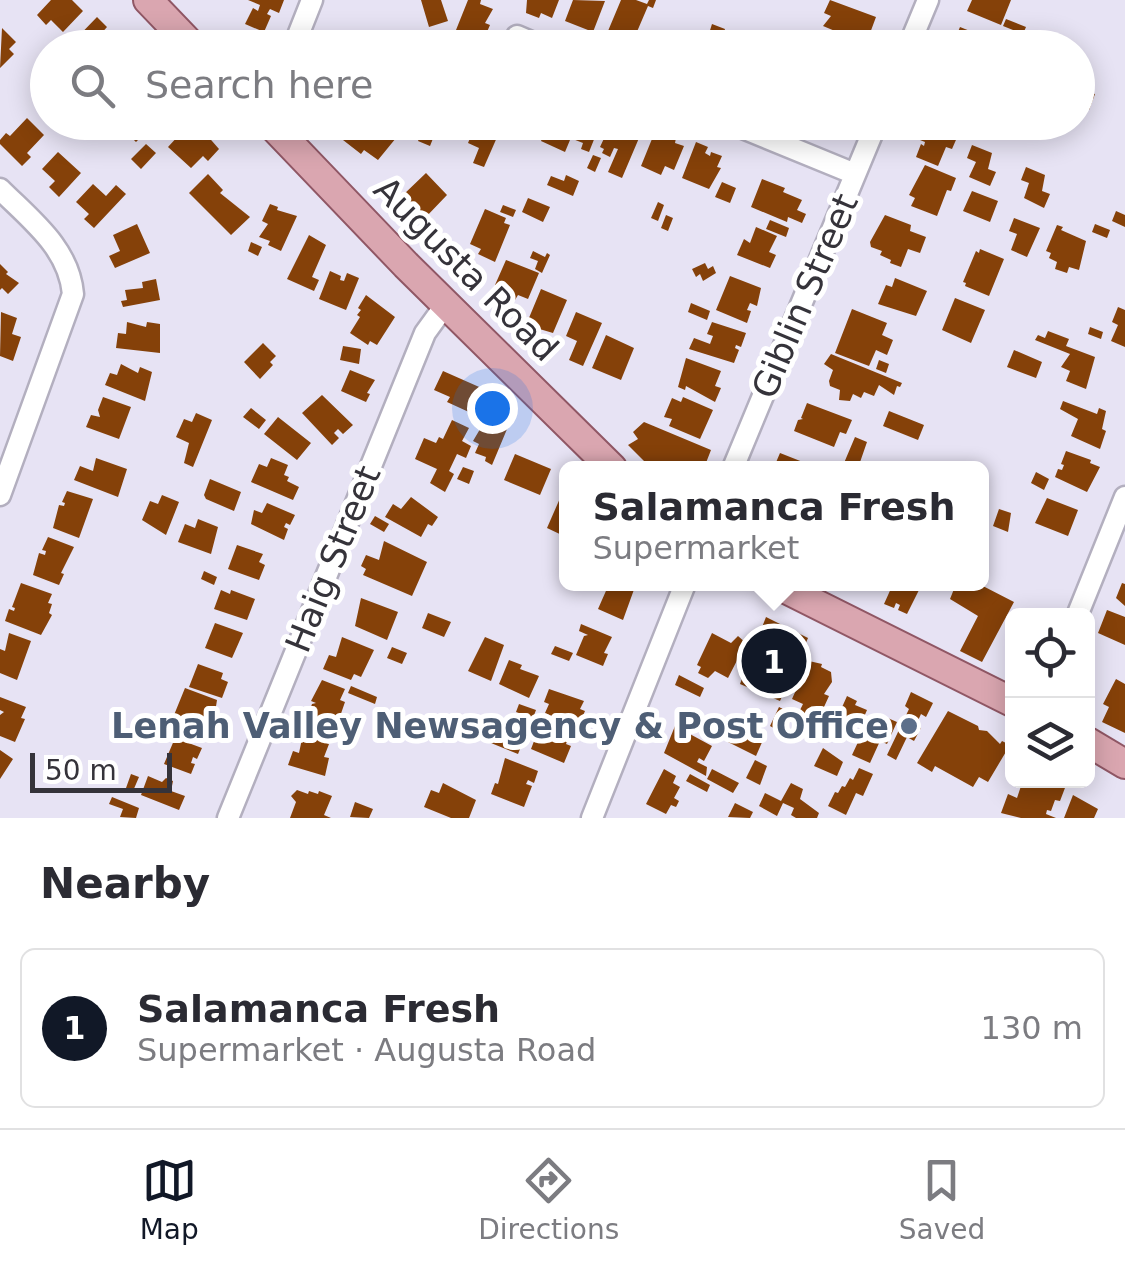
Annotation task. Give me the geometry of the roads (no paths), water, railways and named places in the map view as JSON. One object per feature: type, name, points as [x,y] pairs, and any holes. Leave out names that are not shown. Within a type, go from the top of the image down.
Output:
[{"type":"main road","points":[[148,0],[177,30]]},
{"type":"main road","name":"Augusta Road","points":[[287,140],[605,461]]},
{"type":"main road","points":[[790,591],[1005,698]]},
{"type":"main road","points":[[1095,746],[1125,764]]},
{"type":"street","points":[[300,30],[312,0]]},
{"type":"street","points":[[916,30],[928,0]]},
{"type":"street","points":[[772,140],[855,174]]},
{"type":"street","name":"Giblin Street","points":[[736,461],[869,140]]},
{"type":"street","points":[[0,189],[58,248],[67,264],[74,294],[0,494]]},
{"type":"street","name":"Haig Street","points":[[228,818],[425,333],[446,304]]},
{"type":"street","points":[[1079,608],[1125,496]]},
{"type":"street","points":[[592,818],[682,591]]},
{"type":"place","name":"Salamanca Fresh","points":[[774,661]]},
{"type":"place","name":"Lenah Valley Newsagency & Post Office","points":[[909,726]]}]
